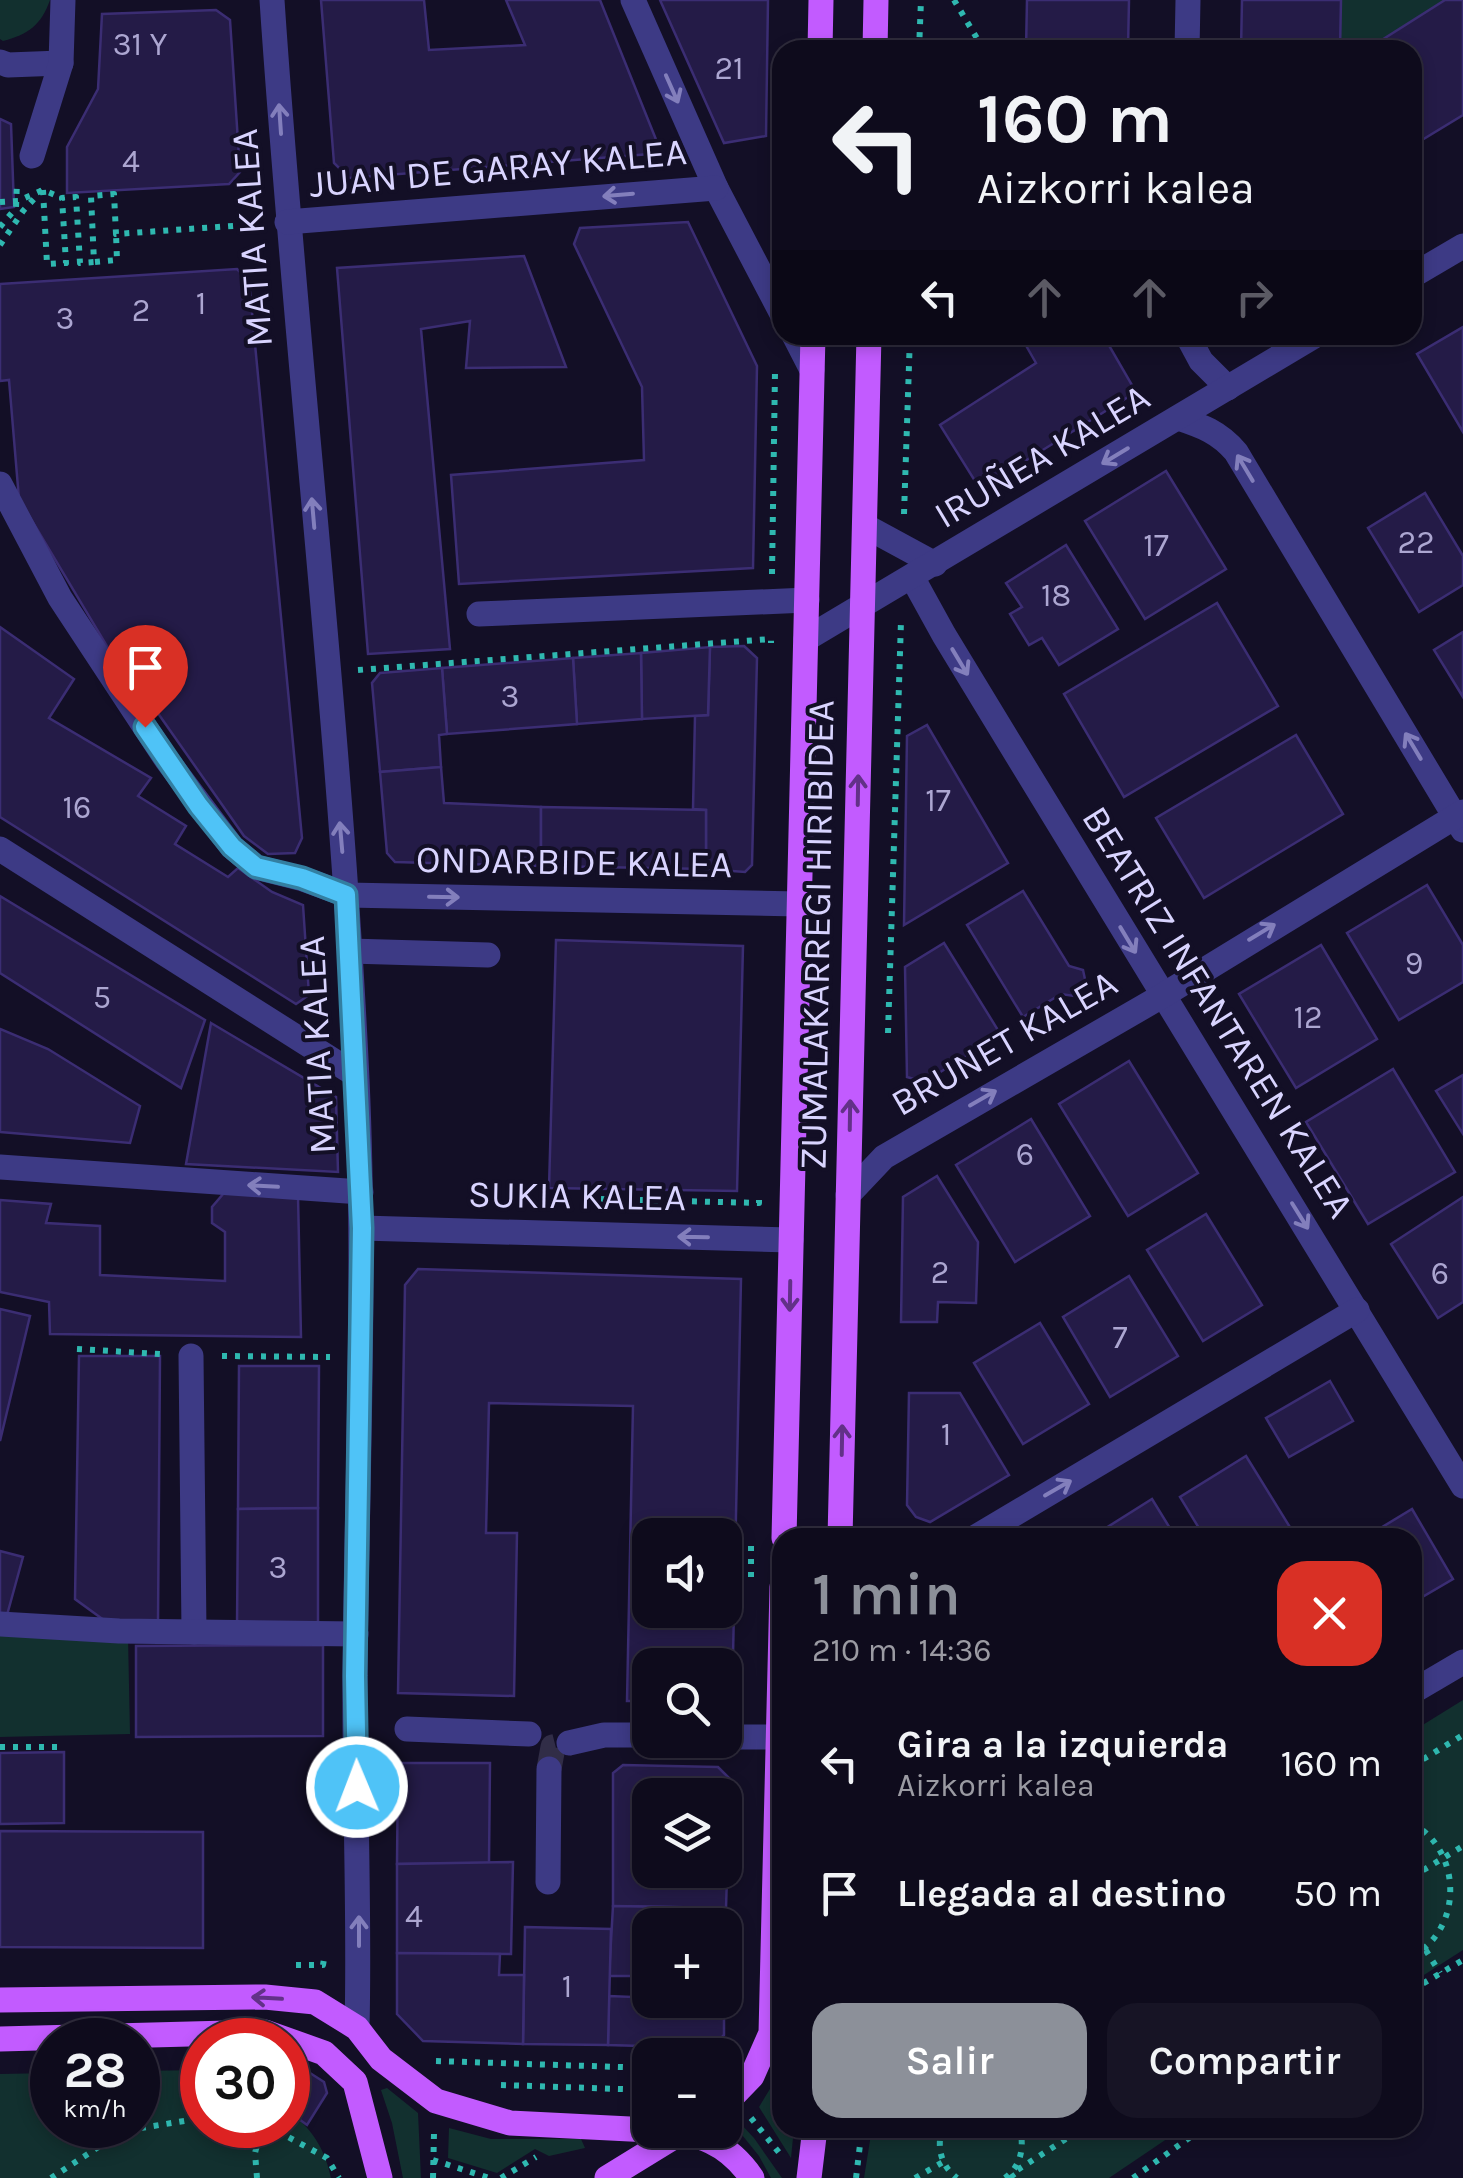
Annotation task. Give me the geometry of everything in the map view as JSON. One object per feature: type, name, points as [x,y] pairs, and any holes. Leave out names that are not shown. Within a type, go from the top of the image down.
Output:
[{"type":"main road","points":[[820,40],[822,0]]},
{"type":"main road","points":[[875,40],[876,0]]},
{"type":"main road","name":"ZUMALAKARREGI HIRIBIDEA","points":[[784,1528],[813,345]]},
{"type":"main road","name":"ZUMALAKARREGI HIRIBIDEA","points":[[840,1528],[869,345]]},
{"type":"main road","points":[[0,2000],[265,1997],[315,2002],[357,2028],[381,2059],[436,2102],[510,2123],[632,2129]]},
{"type":"main road","points":[[0,2039],[265,2032],[324,2053],[355,2082],[380,2178]]},
{"type":"main road","points":[[742,2084],[757,2066],[772,2034]]},
{"type":"main road","points":[[809,2178],[814,2138]]},
{"type":"main road","points":[[607,2178],[656,2148]]},
{"type":"main road","points":[[723,2148],[737,2156],[752,2178]]},
{"type":"street","points":[[32,156],[61,63],[64,0]]},
{"type":"street","name":"MATIA KALEA","points":[[272,0],[287,222],[346,895],[361,1192],[357,2028]]},
{"type":"street","points":[[632,0],[716,188],[772,294]]},
{"type":"street","points":[[1187,40],[1188,0]]},
{"type":"street","points":[[0,62],[8,66],[61,63]]},
{"type":"street","name":"JUAN DE GARAY KALEA","points":[[287,222],[716,188]]},
{"type":"street","points":[[1422,270],[1463,246]]},
{"type":"street","points":[[799,345],[812,370]]},
{"type":"street","points":[[1193,345],[1228,388]]},
{"type":"street","name":"IRUÑEA KALEA","points":[[806,639],[1299,345]]},
{"type":"street","points":[[1178,418],[1208,428],[1236,452],[1460,819]]},
{"type":"street","name":"ONDARBIDE KALEA","points":[[0,484],[60,598],[166,759],[232,847],[256,867],[302,878],[346,895],[799,904]]},
{"type":"street","points":[[865,526],[935,564]]},
{"type":"street","name":"BEATRIZ INFANTAREN KALEA","points":[[907,580],[1463,1486]]},
{"type":"street","points":[[479,614],[807,600]]},
{"type":"street","name":"BRUNET KALEA","points":[[848,1195],[884,1156],[1460,819]]},
{"type":"street","points":[[0,849],[356,1075]]},
{"type":"street","points":[[350,951],[488,955]]},
{"type":"street","points":[[0,1167],[361,1192]]},
{"type":"street","name":"SUKIA KALEA","points":[[362,1228],[791,1240]]},
{"type":"street","points":[[991,1528],[1357,1310]]},
{"type":"street","points":[[192,1356],[194,1632]]},
{"type":"street","points":[[0,1624],[356,1634]]},
{"type":"street","points":[[1422,1686],[1463,1662]]},
{"type":"street","points":[[407,1729],[529,1734]]},
{"type":"street","points":[[569,1743],[604,1734],[632,1735]]},
{"type":"street","points":[[742,1736],[772,1737]]},
{"type":"street","points":[[548,1882],[549,1768]]},
{"type":"path","points":[[919,40],[921,0]]},
{"type":"path","points":[[954,0],[978,40]]},
{"type":"path","points":[[0,227],[18,201],[17,173],[32,156]]},
{"type":"path","points":[[43,190],[47,264],[66,263],[62,198]]},
{"type":"path","points":[[0,244],[43,190]]},
{"type":"path","points":[[0,202],[18,201],[43,190],[62,198],[76,196],[114,194],[117,260],[80,263],[76,196]]},
{"type":"path","points":[[91,196],[94,262]]},
{"type":"path","points":[[116,234],[287,222]]},
{"type":"path","points":[[903,549],[910,345]]},
{"type":"path","points":[[767,356],[776,374],[770,659]]},
{"type":"path","points":[[888,1038],[907,580]]},
{"type":"path","points":[[356,670],[770,640]]},
{"type":"path","points":[[599,1199],[758,1203],[759,1183]]},
{"type":"path","points":[[751,1583],[752,1525]]},
{"type":"path","points":[[1422,1760],[1463,1735]]},
{"type":"path","points":[[0,1746],[64,1747]]},
{"type":"path","points":[[1422,1828],[1452,1855]]},
{"type":"path","points":[[1422,1872],[1463,1846]]},
{"type":"path","points":[[1422,1952],[1449,1931],[1460,1907]]},
{"type":"path","points":[[1422,1944],[1440,1973]]},
{"type":"path","points":[[1422,1984],[1463,1960]]},
{"type":"path","points":[[436,2061],[632,2067]]},
{"type":"path","points":[[498,2085],[632,2089]]},
{"type":"path","points":[[742,2114],[784,2160],[809,2178]]},
{"type":"path","points":[[52,2178],[123,2131],[180,2122]]},
{"type":"path","points":[[856,2178],[861,2138]]},
{"type":"path","points":[[940,2138],[942,2162],[957,2178]]},
{"type":"path","points":[[1010,2177],[1020,2158],[1022,2138]]},
{"type":"path","points":[[1010,2177],[1068,2138]]},
{"type":"path","points":[[1133,2178],[1189,2138]]},
{"type":"path","points":[[257,2148],[257,2178]]},
{"type":"path","points":[[308,2148],[327,2158],[339,2178]]},
{"type":"path","points":[[501,2178],[538,2156]]},
{"type":"path","points":[[434,2160],[489,2178]]},
{"type":"path","points":[[915,2178],[942,2162]]},
{"type":"green space","points":[[0,0],[50,0],[33,27],[3,41]]},
{"type":"green space","points":[[1341,0],[1445,0],[1382,40],[1340,40]]},
{"type":"green space","points":[[0,1631],[128,1637],[130,1734],[0,1737]]},
{"type":"green space","points":[[1463,1700],[1463,1950],[1422,1976],[1422,1725]]},
{"type":"green space","points":[[180,2070],[180,2148],[310,2148],[310,2132],[331,2178],[0,2178],[0,2074],[30,2073],[30,2148],[160,2148],[160,2071]]},
{"type":"green space","points":[[772,2086],[772,2128],[759,2107]]},
{"type":"green space","points":[[387,2088],[418,2113],[421,2178],[403,2178],[381,2090]]},
{"type":"green space","points":[[742,2125],[782,2178],[771,2178],[742,2135]]},
{"type":"green space","points":[[449,2128],[491,2139],[581,2139],[585,2148],[549,2156],[535,2149],[497,2173],[448,2158]]},
{"type":"green space","points":[[778,2138],[793,2138],[791,2158]]},
{"type":"green space","points":[[870,2138],[1168,2138],[1109,2178],[864,2178]]},
{"type":"building","points":[[321,0],[424,0],[429,50],[525,45],[506,0],[600,0],[657,142],[650,154],[349,178],[334,163]]},
{"type":"building","points":[[660,0],[768,0],[766,136],[724,143]]},
{"type":"building","points":[[1027,0],[1129,0],[1128,40],[1026,40]]},
{"type":"building","points":[[1242,0],[1341,0],[1340,40],[1241,40]]},
{"type":"building","points":[[1445,0],[1463,0],[1463,115],[1422,140],[1422,40],[1382,40]]},
{"type":"building","points":[[216,10],[230,20],[240,172],[229,184],[67,193],[67,147],[98,89],[102,14]]},
{"type":"building","points":[[0,119],[11,124],[14,207],[0,209]]},
{"type":"building","points":[[688,222],[757,366],[753,568],[459,584],[451,475],[644,460],[642,387],[574,244],[580,228]]},
{"type":"building","points":[[524,256],[566,367],[466,368],[470,321],[421,329],[450,649],[368,654],[337,268]]},
{"type":"building","points":[[237,269],[249,281],[302,838],[295,853],[268,854],[244,836],[134,679],[130,646],[108,648],[19,499],[9,380],[0,381],[0,284]]},
{"type":"building","points":[[1463,327],[1463,432],[1417,354]]},
{"type":"building","points":[[1026,345],[1109,345],[1136,392],[980,489],[940,425],[1036,363]]},
{"type":"building","points":[[1166,471],[1226,569],[1145,619],[1085,521]]},
{"type":"building","points":[[1425,493],[1463,556],[1463,585],[1419,612],[1368,528]]},
{"type":"building","points":[[1066,545],[1118,629],[1059,665],[1042,638],[1029,645],[1010,614],[1022,607],[1006,583]]},
{"type":"building","points":[[1217,603],[1278,706],[1124,797],[1064,694]]},
{"type":"building","points":[[0,627],[74,679],[49,718],[151,778],[138,796],[186,826],[175,844],[228,877],[238,868],[272,892],[303,905],[309,995],[296,1004],[0,817]]},
{"type":"building","points":[[1463,632],[1463,697],[1434,650]]},
{"type":"building","points":[[744,646],[757,658],[752,865],[745,872],[706,869],[706,810],[693,809],[695,716],[708,715],[710,647]]},
{"type":"building","points":[[710,647],[708,715],[642,719],[641,653]]},
{"type":"building","points":[[641,653],[642,719],[577,724],[573,658]]},
{"type":"building","points":[[573,658],[577,724],[447,734],[442,668]]},
{"type":"building","points":[[442,668],[447,734],[439,735],[441,767],[380,772],[372,683],[380,673]]},
{"type":"building","points":[[927,725],[1008,863],[904,925],[907,736]]},
{"type":"building","points":[[1296,735],[1343,814],[1204,898],[1156,818]]},
{"type":"building","points":[[441,767],[444,803],[541,807],[541,866],[395,862],[387,853],[380,772]]},
{"type":"building","points":[[541,807],[706,810],[706,869],[541,866]]},
{"type":"building","points":[[1427,885],[1463,945],[1463,982],[1399,1020],[1347,933]]},
{"type":"building","points":[[1023,891],[1069,966],[1083,970],[1086,984],[1074,996],[1061,994],[1023,1017],[967,925]]},
{"type":"building","points":[[0,896],[205,1020],[181,1088],[0,973]]},
{"type":"building","points":[[556,940],[743,946],[737,1191],[549,1188]]},
{"type":"building","points":[[944,943],[1001,1035],[924,1082],[907,1077],[905,967]]},
{"type":"building","points":[[1321,945],[1377,1039],[1296,1088],[1239,994]]},
{"type":"building","points":[[211,1023],[336,1097],[338,1172],[186,1164]]},
{"type":"building","points":[[0,1029],[48,1049],[140,1106],[130,1143],[0,1132]]},
{"type":"building","points":[[1129,1061],[1198,1173],[1128,1216],[1059,1104]]},
{"type":"building","points":[[1393,1069],[1455,1172],[1368,1224],[1306,1122]]},
{"type":"building","points":[[1463,1075],[1463,1134],[1436,1091]]},
{"type":"building","points":[[1031,1119],[1090,1216],[1015,1262],[956,1165]]},
{"type":"building","points":[[937,1176],[978,1242],[976,1303],[938,1302],[937,1322],[901,1322],[903,1197]]},
{"type":"building","points":[[224,1193],[298,1195],[301,1337],[50,1334],[49,1302],[0,1292],[0,1200],[51,1204],[46,1223],[100,1226],[100,1275],[225,1281],[225,1232],[212,1223],[212,1207]]},
{"type":"building","points":[[1463,1197],[1463,1302],[1438,1318],[1391,1244]]},
{"type":"building","points":[[1206,1214],[1262,1305],[1203,1341],[1147,1250]]},
{"type":"building","points":[[418,1269],[741,1279],[736,1518],[632,1518],[632,1628],[734,1628],[733,1648],[632,1648],[632,1701],[627,1701],[633,1406],[489,1403],[486,1533],[517,1533],[514,1696],[398,1693],[405,1285]]},
{"type":"building","points":[[1129,1276],[1178,1356],[1110,1397],[1063,1317]]},
{"type":"building","points":[[0,1309],[30,1316],[0,1441]]},
{"type":"building","points":[[1040,1323],[1089,1404],[1023,1444],[974,1363]]},
{"type":"building","points":[[79,1356],[160,1356],[158,1623],[112,1626],[75,1599]]},
{"type":"building","points":[[239,1366],[319,1366],[318,1508],[238,1509]]},
{"type":"building","points":[[1330,1381],[1353,1421],[1289,1457],[1266,1418]]},
{"type":"building","points":[[909,1393],[960,1393],[1009,1475],[930,1522],[916,1517],[907,1505]]},
{"type":"building","points":[[1246,1456],[1290,1528],[1199,1528],[1180,1497]]},
{"type":"building","points":[[1152,1499],[1170,1528],[1106,1528]]},
{"type":"building","points":[[318,1508],[318,1627],[237,1626],[238,1509]]},
{"type":"building","points":[[1412,1509],[1453,1579],[1422,1597],[1422,1528],[1381,1528]]},
{"type":"building","points":[[0,1551],[23,1557],[7,1615],[0,1615]]},
{"type":"building","points":[[323,1645],[323,1736],[136,1737],[136,1646]]},
{"type":"building","points":[[64,1752],[64,1823],[0,1824],[0,1753]]},
{"type":"building","points":[[398,1763],[490,1763],[489,1863],[397,1864]]},
{"type":"building","points":[[623,1765],[718,1767],[729,1778],[632,1778],[632,1888],[727,1888],[726,1908],[613,1906],[613,1773]]},
{"type":"building","points":[[0,1831],[203,1832],[203,1948],[0,1947]]},
{"type":"building","points":[[513,1862],[511,1954],[397,1953],[397,1864]]},
{"type":"building","points":[[613,1906],[726,1908],[632,1908],[632,1976],[609,1976]]},
{"type":"building","points":[[525,1927],[611,1929],[608,2045],[523,2044]]},
{"type":"building","points":[[397,1953],[500,1954],[499,1975],[524,1975],[523,2044],[423,2041],[397,2014]]},
{"type":"building","points":[[609,1996],[632,1997],[632,2018],[724,2018],[724,2035],[632,2038],[632,2046],[608,2045]]},
{"type":"building","points":[[310,2073],[324,2082],[327,2093],[310,2120]]},
{"type":"tunnel","points":[[549,1769],[553,1747],[569,1743]]},
{"type":"route","points":[[145,727],[232,847],[256,867],[302,878],[346,895],[362,1228],[357,1787]]}]
